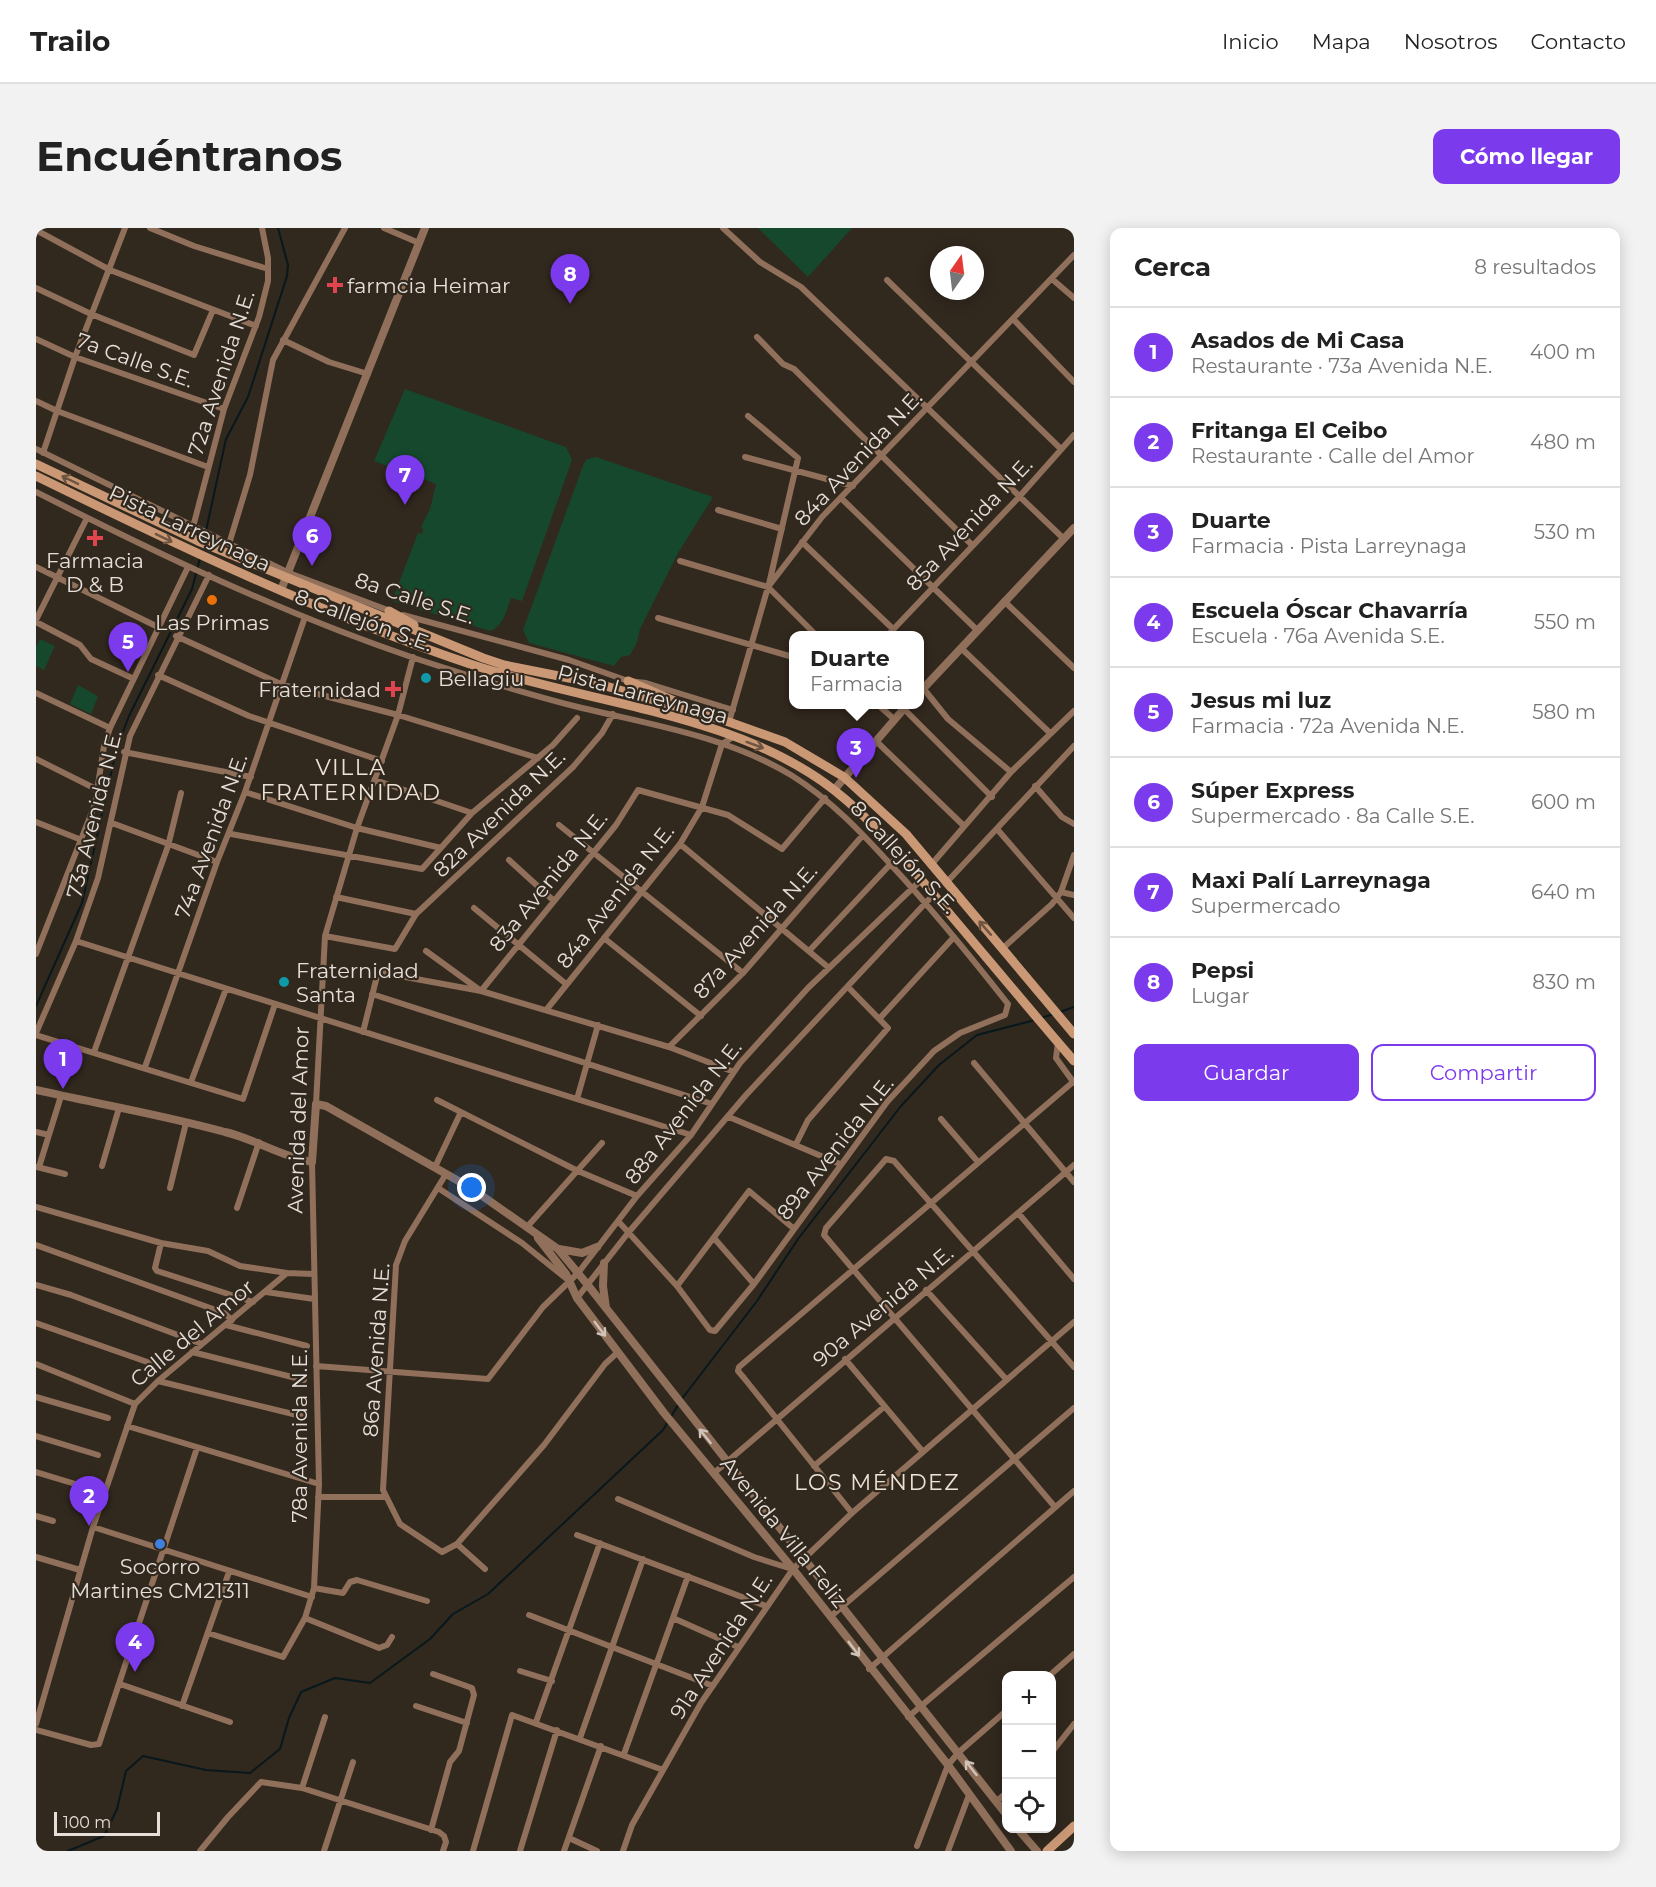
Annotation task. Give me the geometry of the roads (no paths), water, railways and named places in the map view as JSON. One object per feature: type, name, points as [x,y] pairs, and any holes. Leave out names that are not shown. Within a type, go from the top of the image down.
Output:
[{"type":"main road","name":"Pista Larreynaga","points":[[36,464],[209,546],[288,576],[499,664],[599,684],[698,712],[785,742],[844,777],[906,834],[1072,1032]]},
{"type":"main road","name":"Pista Larreynaga","points":[[36,476],[206,558],[474,666],[733,737],[782,757],[834,790],[906,862],[1074,1061]]},
{"type":"main road","points":[[389,611],[442,641]]},
{"type":"main road","points":[[628,681],[698,712]]},
{"type":"main road","points":[[906,862],[915,858],[931,865]]},
{"type":"main road","points":[[979,949],[1012,984],[1018,986],[1029,978]]},
{"type":"main road","points":[[988,978],[997,972]]},
{"type":"main road","points":[[1058,1042],[1072,1032]]},
{"type":"main road","points":[[1047,1851],[1074,1826]]},
{"type":"street","points":[[44,453],[75,357],[125,228]]},
{"type":"street","points":[[150,228],[194,246],[268,269]]},
{"type":"street","name":"72a Avenida N.E.","points":[[196,528],[208,467],[224,409],[256,326],[268,281],[262,228]]},
{"type":"street","points":[[229,544],[250,475],[273,360],[345,228]]},
{"type":"street","points":[[384,228],[419,243]]},
{"type":"street","points":[[276,604],[425,228]]},
{"type":"street","points":[[723,228],[760,262],[801,286],[1064,539]]},
{"type":"street","points":[[36,230],[110,270],[256,326]]},
{"type":"street","name":"84a Avenida N.E.","points":[[729,722],[768,587],[801,542],[1074,255]]},
{"type":"street","points":[[1052,279],[1074,298]]},
{"type":"street","points":[[887,280],[1061,449]]},
{"type":"street","points":[[36,288],[91,314],[194,355],[213,310]]},
{"type":"street","points":[[1013,320],[1074,382]]},
{"type":"street","points":[[757,337],[882,455],[971,544]]},
{"type":"street","name":"7a Calle S.E.","points":[[36,339],[75,357],[224,409]]},
{"type":"street","points":[[283,340],[329,362],[368,374]]},
{"type":"street","points":[[36,400],[57,411],[208,467]]},
{"type":"street","points":[[748,416],[796,455],[797,470],[768,587]]},
{"type":"street","name":"85a Avenida N.E.","points":[[893,629],[971,544],[1019,497],[1074,435]]},
{"type":"street","name":"8a Calle S.E.","points":[[36,449],[229,544],[288,576],[389,611],[569,660],[628,681],[646,683],[734,710]]},
{"type":"street","points":[[745,457],[853,486]]},
{"type":"street","points":[[36,492],[192,568],[158,627],[110,728],[104,746],[98,790],[36,954]]},
{"type":"street","points":[[841,498],[977,630]]},
{"type":"street","points":[[718,510],[782,529]]},
{"type":"street","points":[[87,518],[36,621],[80,645],[91,659],[132,678]]},
{"type":"street","points":[[924,687],[1074,528]]},
{"type":"street","points":[[801,542],[893,629]]},
{"type":"street","points":[[680,561],[768,587],[812,631]]},
{"type":"street","points":[[36,567],[158,627]]},
{"type":"street","name":"8 Callejón S.E.","points":[[192,568],[305,617],[413,657],[582,708],[613,714],[722,744],[773,765],[825,798],[890,863],[988,978],[1008,1004],[1008,1010]]},
{"type":"street","name":"73a Avenida N.E.","points":[[36,1034],[76,941],[98,878],[112,823],[124,752],[206,574]]},
{"type":"street","points":[[1004,601],[1074,668]]},
{"type":"street","name":"74a Avenida N.E.","points":[[145,1067],[217,862],[231,834],[305,617]]},
{"type":"street","points":[[658,618],[789,656]]},
{"type":"street","points":[[176,636],[283,685],[398,715],[538,758]]},
{"type":"street","points":[[960,648],[1050,733]]},
{"type":"street","name":"Avenida del Amor","points":[[313,1274],[312,1162],[325,936],[357,828],[398,715],[413,657]]},
{"type":"street","points":[[158,675],[269,724],[382,761]]},
{"type":"street","points":[[36,693],[110,728]]},
{"type":"street","points":[[924,693],[948,719],[1011,772]]},
{"type":"street","points":[[882,709],[894,719]]},
{"type":"street","points":[[834,790],[904,709]]},
{"type":"street","points":[[908,709],[992,797]]},
{"type":"street","points":[[931,865],[992,797],[1011,772],[1074,711]]},
{"type":"street","name":"82a Avenida N.E.","points":[[325,936],[395,949],[416,914],[573,767],[602,734],[613,714]]},
{"type":"street","points":[[231,834],[422,869],[472,813],[553,745],[577,718]]},
{"type":"street","points":[[722,744],[733,737]]},
{"type":"street","points":[[876,741],[964,826]]},
{"type":"street","name":"84a Avenida N.E.","points":[[547,1009],[680,844],[702,807],[722,744]]},
{"type":"street","points":[[946,883],[1074,746]]},
{"type":"street","points":[[124,752],[251,777]]},
{"type":"street","points":[[36,759],[98,790]]},
{"type":"street","points":[[375,780],[472,813]]},
{"type":"street","points":[[1035,786],[1062,817],[1074,824]]},
{"type":"street","name":"83a Avenida N.E.","points":[[481,991],[517,944],[594,854],[638,790],[702,807]]},
{"type":"street","points":[[245,792],[357,828],[441,848]]},
{"type":"street","points":[[94,1052],[130,958],[168,846],[181,793]]},
{"type":"street","points":[[702,807],[728,816],[782,849],[825,798]]},
{"type":"street","points":[[36,822],[79,839]]},
{"type":"street","points":[[112,823],[168,846],[217,862]]},
{"type":"street","points":[[559,825],[743,973]]},
{"type":"street","points":[[997,829],[1074,918]]},
{"type":"street","name":"87a Avenida N.E.","points":[[669,1047],[743,973],[863,835]]},
{"type":"street","points":[[680,844],[829,968]]},
{"type":"street","points":[[809,951],[899,855]]},
{"type":"street","points":[[1003,948],[1057,898],[1074,855]]},
{"type":"street","points":[[509,860],[554,901]]},
{"type":"street","name":"88a Avenida N.E.","points":[[391,1374],[488,1379],[543,1307],[568,1280],[578,1273],[637,1196],[691,1135],[734,1072],[829,968],[921,880]]},
{"type":"street","points":[[1061,892],[1074,895]]},
{"type":"street","name":"88a Avenida N.E.","points":[[577,1298],[628,1233],[804,1030],[848,987],[933,895]]},
{"type":"street","points":[[336,897],[416,914]]},
{"type":"street","points":[[474,908],[566,984]]},
{"type":"street","points":[[603,938],[701,1016]]},
{"type":"street","points":[[880,1018],[954,938]]},
{"type":"street","points":[[76,941],[691,1135]]},
{"type":"street","points":[[426,951],[481,991]]},
{"type":"street","points":[[363,1032],[378,972],[481,991],[547,1009],[669,1047],[734,1072]]},
{"type":"street","points":[[796,1144],[808,1120],[887,1031],[888,1026],[848,987]]},
{"type":"street","points":[[191,1082],[226,989]]},
{"type":"street","points":[[372,994],[712,1104]]},
{"type":"street","points":[[36,1034],[243,1100],[275,1004]]},
{"type":"street","name":"89a Avenida N.E.","points":[[677,1286],[710,1330],[719,1328],[754,1284],[887,1102],[934,1051],[960,1034],[1005,1015],[1008,1010]]},
{"type":"street","points":[[577,1099],[598,1025]]},
{"type":"street","points":[[852,1513],[738,1371],[739,1366],[854,1270],[1023,1123],[1073,1083],[1056,1058],[1058,1042]]},
{"type":"street","points":[[974,1063],[1074,1182]]},
{"type":"street","points":[[36,1090],[186,1123],[259,1142],[295,1160],[312,1162]]},
{"type":"street","points":[[61,1096],[37,1167],[65,1174]]},
{"type":"street","points":[[437,1100],[578,1171],[637,1196]]},
{"type":"street","name":"Avenida Villa Feliz","points":[[316,1104],[326,1106],[435,1167],[558,1249],[674,1398],[804,1557],[1002,1808]]},
{"type":"street","points":[[102,1166],[119,1108]]},
{"type":"street","points":[[435,1167],[461,1112]]},
{"type":"street","points":[[729,1117],[840,1164]]},
{"type":"street","points":[[941,1119],[978,1162]]},
{"type":"street","points":[[170,1188],[186,1123]]},
{"type":"street","points":[[36,1132],[49,1135]]},
{"type":"street","points":[[237,1208],[259,1142]]},
{"type":"street","points":[[531,1229],[602,1143]]},
{"type":"street","points":[[1055,1508],[824,1232],[886,1159],[894,1161],[1074,1367]]},
{"type":"street","name":"90a Avenida N.E.","points":[[714,1473],[1074,1165]]},
{"type":"street","name":"86a Avenida N.E.","points":[[385,1497],[383,1490],[396,1265],[405,1241],[446,1174]]},
{"type":"street","points":[[438,1188],[522,1243],[568,1280]]},
{"type":"street","points":[[618,1221],[677,1286],[749,1191],[793,1228]]},
{"type":"street","points":[[36,1207],[161,1244],[208,1251],[240,1266],[287,1273],[313,1274]]},
{"type":"street","points":[[1019,1214],[1074,1279]]},
{"type":"street","name":"Avenida Villa Feliz","points":[[531,1229],[568,1280],[577,1298],[672,1424],[793,1569],[869,1669],[948,1765],[1011,1851]]},
{"type":"street","points":[[714,1238],[754,1284]]},
{"type":"street","points":[[161,1244],[154,1268],[157,1270],[253,1302]]},
{"type":"street","points":[[36,1245],[224,1313],[232,1320]]},
{"type":"street","points":[[558,1249],[582,1253],[597,1247]]},
{"type":"street","points":[[604,1263],[603,1286],[606,1310]]},
{"type":"street","name":"Calle del Amor","points":[[36,1724],[93,1527],[135,1404],[158,1381],[287,1273]]},
{"type":"street","name":"78a Avenida N.E.","points":[[208,1633],[279,1657],[286,1654],[305,1618],[312,1597],[319,1484],[313,1274]]},
{"type":"street","points":[[36,1285],[71,1295],[202,1344]]},
{"type":"street","points":[[926,1290],[1006,1379]]},
{"type":"street","points":[[266,1292],[314,1299]]},
{"type":"street","name":"91a Avenida N.E.","points":[[623,1851],[632,1825],[713,1686],[765,1606],[793,1569],[852,1513],[1074,1322]]},
{"type":"street","points":[[36,1323],[153,1364]]},
{"type":"street","points":[[226,1325],[307,1346]]},
{"type":"street","points":[[192,1352],[304,1380]]},
{"type":"street","points":[[318,1497],[385,1497],[391,1503],[400,1524],[436,1549],[447,1551],[457,1544],[544,1445],[605,1364],[618,1352]]},
{"type":"street","points":[[845,1359],[923,1452]]},
{"type":"street","points":[[36,1364],[135,1404]]},
{"type":"street","points":[[316,1366],[391,1374]]},
{"type":"street","points":[[158,1381],[305,1417]]},
{"type":"street","points":[[36,1397],[108,1418]]},
{"type":"street","points":[[814,1466],[884,1407]]},
{"type":"street","points":[[830,1617],[1074,1408]]},
{"type":"street","points":[[127,1426],[319,1484]]},
{"type":"street","points":[[36,1436],[98,1455]]},
{"type":"street","points":[[36,1730],[95,1746],[99,1744],[165,1551],[197,1448]]},
{"type":"street","points":[[36,1472],[82,1486]]},
{"type":"street","points":[[869,1669],[1074,1491]]},
{"type":"street","points":[[618,1499],[754,1557],[793,1569]]},
{"type":"street","points":[[36,1516],[53,1521]]},
{"type":"street","points":[[93,1527],[312,1597]]},
{"type":"street","points":[[577,1535],[765,1606]]},
{"type":"street","points":[[536,1722],[600,1543]]},
{"type":"street","points":[[457,1544],[485,1569]]},
{"type":"street","points":[[36,1557],[80,1570]]},
{"type":"street","points":[[580,1738],[643,1559]]},
{"type":"street","points":[[182,1706],[229,1572]]},
{"type":"street","points":[[624,1754],[688,1576]]},
{"type":"street","points":[[908,1717],[1074,1577]]},
{"type":"street","points":[[314,1588],[343,1593],[350,1582],[357,1580],[427,1601]]},
{"type":"street","points":[[529,1615],[571,1629],[713,1686]]},
{"type":"street","points":[[305,1618],[379,1648],[387,1645],[392,1637]]},
{"type":"street","points":[[673,1618],[738,1647]]},
{"type":"street","points":[[1055,1671],[1074,1654]]},
{"type":"street","points":[[520,1671],[552,1681]]},
{"type":"street","points":[[431,1830],[450,1761],[459,1751],[474,1691],[467,1686],[433,1674]]},
{"type":"street","points":[[120,1684],[230,1722]]},
{"type":"street","points":[[416,1706],[466,1723]]},
{"type":"street","points":[[917,1846],[948,1765],[959,1752],[1002,1714]]},
{"type":"street","points":[[473,1851],[512,1715],[663,1770]]},
{"type":"street","points":[[302,1788],[325,1717]]},
{"type":"street","points":[[1056,1747],[1074,1724]]},
{"type":"street","points":[[520,1851],[557,1730]]},
{"type":"street","points":[[564,1851],[601,1746]]},
{"type":"street","points":[[324,1851],[353,1762]]},
{"type":"street","points":[[200,1851],[261,1782],[302,1788],[431,1830],[444,1836],[446,1842],[443,1851]]},
{"type":"street","points":[[948,1851],[969,1795]]},
{"type":"street","points":[[997,1801],[1002,1797]]},
{"type":"street","points":[[1021,1833],[1037,1851]]},
{"type":"street","points":[[569,1838],[597,1851]]},
{"type":"waterway","points":[[204,540],[226,439],[248,397],[287,276],[288,265],[278,228]]},
{"type":"waterway","points":[[36,1006],[82,903],[117,747],[129,716],[192,589],[200,558]]},
{"type":"waterway","points":[[1060,1012],[1074,1007]]},
{"type":"waterway","points":[[1040,1018],[1055,1014]]},
{"type":"waterway","points":[[681,1400],[757,1301],[798,1239],[901,1106],[939,1065],[977,1035],[1035,1020]]},
{"type":"waterway","points":[[68,1851],[104,1836],[117,1809],[126,1771],[143,1756],[206,1770],[250,1773],[280,1749],[289,1718],[301,1692],[335,1678],[370,1683],[430,1639],[453,1614],[488,1594],[663,1430],[678,1405]]},
{"type":"place","name":"farmcia Heimar","points":[[335,285]]},
{"type":"place","name":"Pepsi","points":[[570,304]]},
{"type":"place","name":"Maxi Palí Larreynaga","points":[[405,505]]},
{"type":"place","name":"Farmacia D & B","points":[[95,538]]},
{"type":"place","name":"Súper Express","points":[[312,566]]},
{"type":"place","name":"Las Primas","points":[[212,600]]},
{"type":"place","name":"Jesus mi luz","points":[[128,672]]},
{"type":"place","name":"Bellagiu","points":[[426,678]]},
{"type":"place","name":"Fraternidad","points":[[393,689]]},
{"type":"place","name":"Duarte","points":[[856,778]]},
{"type":"place","name":"Fraternidad Santa","points":[[284,982]]},
{"type":"place","name":"Asados de Mi Casa","points":[[63,1089]]},
{"type":"place","name":"Fritanga El Ceibo","points":[[89,1526]]},
{"type":"place","name":"Socorro Martines CM21311","points":[[160,1544]]},
{"type":"place","name":"Escuela Óscar Chavarría","points":[[135,1672]]},
{"type":"district","name":"VILLA FRATERNIDAD","points":[[351,780]]},
{"type":"district","name":"LOS MÉNDEZ","points":[[877,1482]]}]
